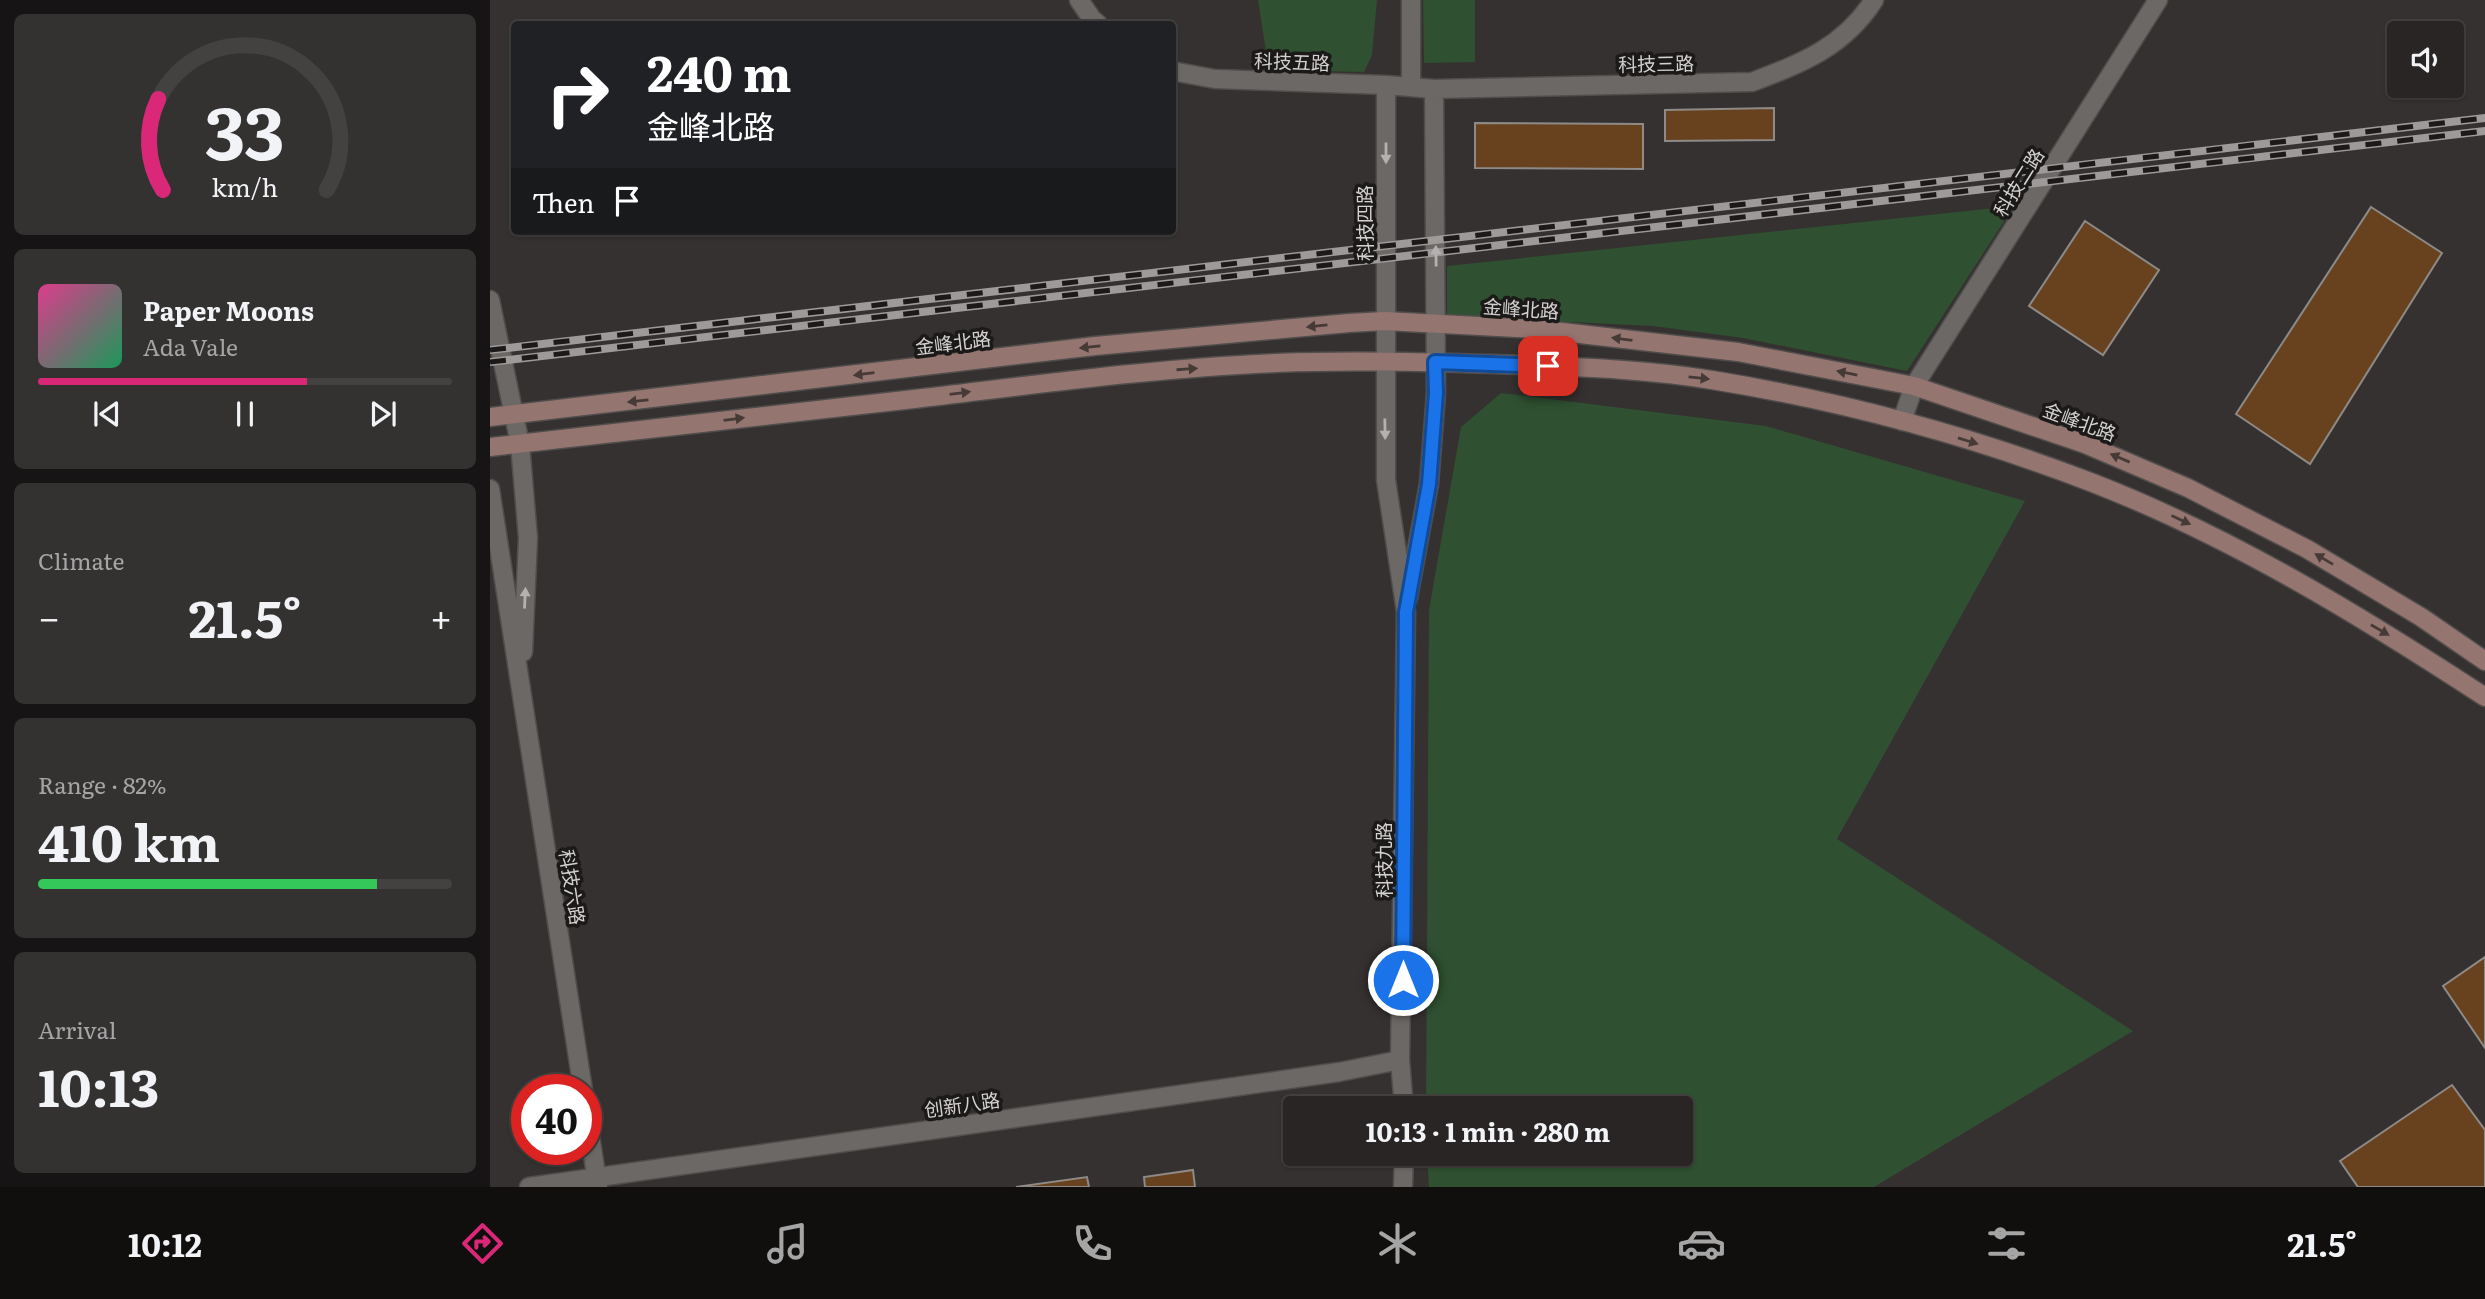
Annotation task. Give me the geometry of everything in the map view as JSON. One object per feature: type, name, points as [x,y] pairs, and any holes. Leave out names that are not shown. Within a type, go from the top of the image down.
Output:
[{"type":"main road","name":"金峰北路","points":[[490,417],[1095,346],[1385,321],[1536,329],[1738,352],[1914,386],[2085,443],[2188,488],[2307,549],[2421,617],[2485,661]]},
{"type":"main road","points":[[490,447],[1141,373],[1271,363],[1385,361],[1604,368],[1709,379],[1902,421],[2043,465],[2103,487],[2187,523],[2248,555],[2405,645],[2485,697]]},
{"type":"street","points":[[1079,0],[1094,21]]},
{"type":"street","points":[[1410,0],[1411,86]]},
{"type":"street","name":"科技三路","points":[[1411,86],[1434,89],[1752,82],[1825,51],[1865,14],[1874,0]]},
{"type":"street","name":"科技二路","points":[[1902,421],[1914,386],[2158,0]]},
{"type":"street","name":"科技五路","points":[[1176,72],[1215,79],[1411,86]]},
{"type":"street","name":"科技四路","points":[[1385,361],[1386,85]]},
{"type":"street","points":[[1434,89],[1437,324],[1435,362]]},
{"type":"street","name":"科技六路","points":[[490,300],[516,415],[528,538],[521,690]]},
{"type":"street","name":"科技九路","points":[[1385,361],[1386,480],[1406,612],[1400,1060],[1403,1096]]},
{"type":"street","name":"科技九路","points":[[1406,612],[1429,484],[1436,393],[1435,362]]},
{"type":"street","name":"科技六路","points":[[490,489],[581,1074]]},
{"type":"street","name":"创新八路","points":[[529,1187],[597,1182],[1325,1074],[1400,1060]]},
{"type":"street","points":[[1403,1187],[1404,1166]]},
{"type":"green space","points":[[1258,0],[1377,0],[1372,55],[1364,72],[1269,70]]},
{"type":"green space","points":[[1423,0],[1475,0],[1475,62],[1424,63]]},
{"type":"green space","points":[[2014,206],[1907,371],[1743,338],[1653,326],[1447,316],[1447,266]]},
{"type":"green space","points":[[1501,393],[1766,426],[2025,501],[1837,839],[2133,1031],[1874,1187],[1429,1187],[1428,1166],[1693,1166],[1693,1096],[1426,1096],[1429,610],[1461,427]]},
{"type":"building","points":[[1774,108],[1774,140],[1665,141],[1665,110]]},
{"type":"building","points":[[1475,123],[1643,124],[1643,169],[1475,168]]},
{"type":"building","points":[[2371,207],[2442,253],[2310,464],[2236,414]]},
{"type":"building","points":[[2085,221],[2159,270],[2103,355],[2029,306]]},
{"type":"building","points":[[2485,957],[2485,1048],[2443,986]]},
{"type":"building","points":[[2452,1085],[2485,1130],[2485,1187],[2358,1187],[2340,1161]]},
{"type":"building","points":[[1193,1170],[1195,1187],[1145,1187],[1144,1177]]},
{"type":"building","points":[[1087,1177],[1089,1187],[1016,1187]]},
{"type":"railway","points":[[490,350],[2485,118]]},
{"type":"railway","points":[[490,362],[2485,131]]},
{"type":"route","points":[[1403,980],[1406,612],[1429,484],[1436,393],[1435,362],[1548,366]]}]
